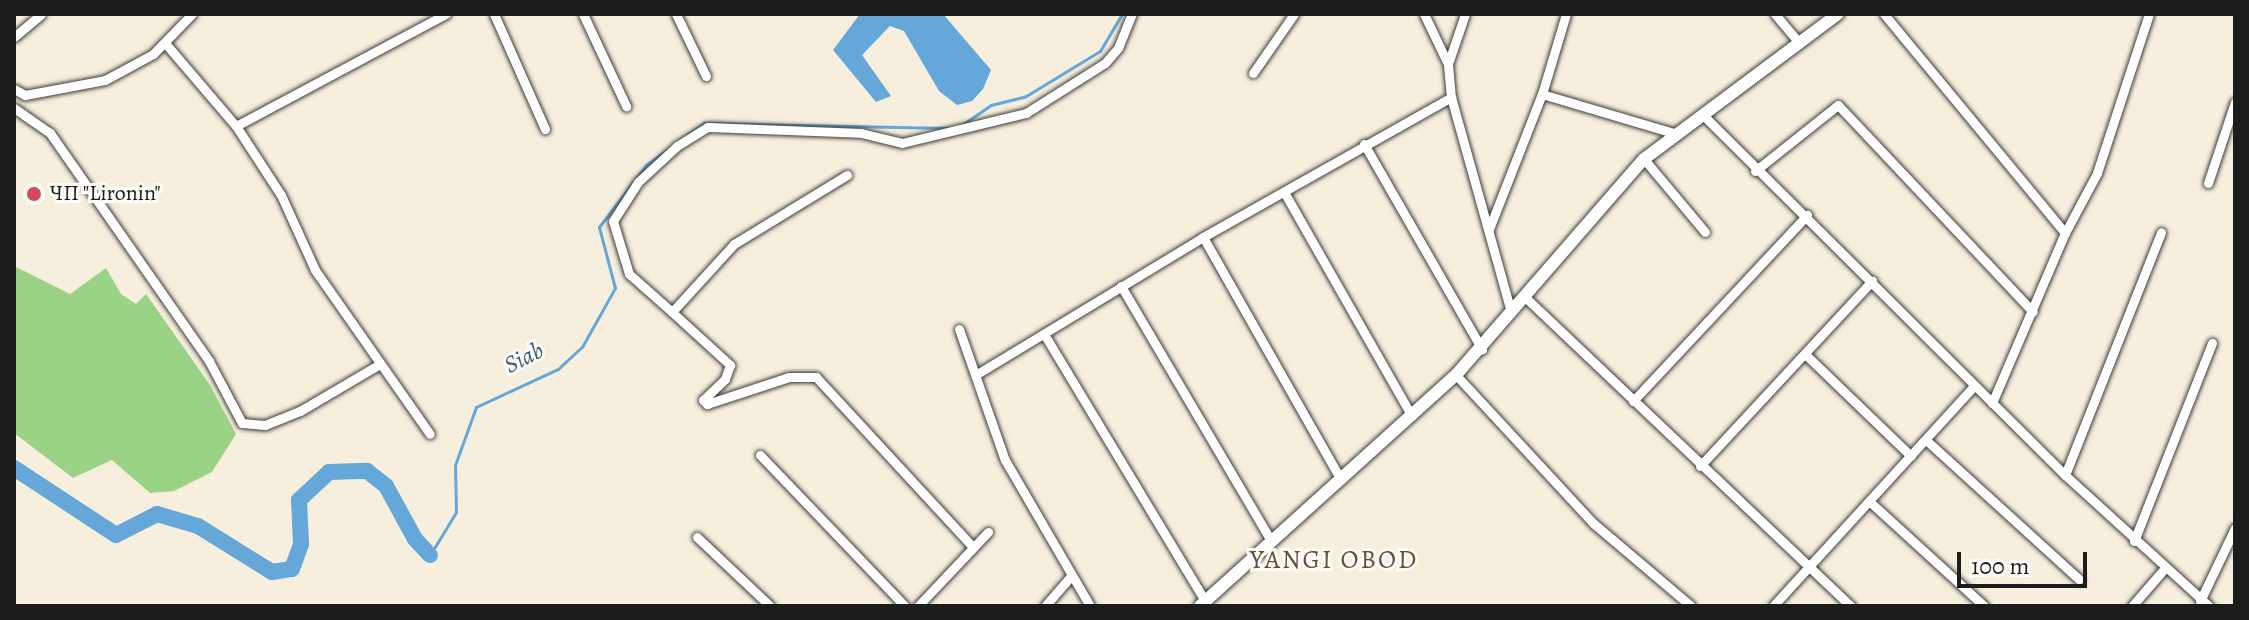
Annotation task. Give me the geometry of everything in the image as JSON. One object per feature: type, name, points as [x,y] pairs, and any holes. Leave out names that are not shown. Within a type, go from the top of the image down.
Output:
[{"type":"street","points":[[14,37],[41,14]]},
{"type":"street","points":[[14,89],[25,95],[105,80],[165,43],[192,14]]},
{"type":"street","points":[[236,126],[446,14]]},
{"type":"street","points":[[494,14],[545,129]]},
{"type":"street","points":[[583,14],[626,106]]},
{"type":"street","points":[[676,14],[706,76]]},
{"type":"street","points":[[973,547],[816,377],[789,377],[707,404],[703,400],[725,379],[730,365],[629,274],[613,221],[638,182],[677,146],[708,127],[861,133],[902,143],[1026,113],[1105,63],[1118,48],[1132,14]]},
{"type":"street","points":[[1253,73],[1294,14]]},
{"type":"street","points":[[1424,14],[1448,64],[1451,97],[1510,309]]},
{"type":"street","points":[[1448,64],[1465,14]]},
{"type":"street","points":[[1489,229],[1542,94],[1566,14]]},
{"type":"street","points":[[1775,14],[1799,43]]},
{"type":"street","points":[[1044,334],[1202,603],[1412,416],[1482,349],[1510,309],[1526,298],[1644,159],[1838,14]]},
{"type":"street","points":[[1884,14],[2065,233]]},
{"type":"street","points":[[1992,403],[2065,233],[2097,173],[2149,14]]},
{"type":"street","points":[[165,43],[236,126],[281,195],[315,270],[378,365],[430,434]]},
{"type":"street","points":[[1542,94],[1677,134]]},
{"type":"street","points":[[977,374],[1203,237],[1451,97]]},
{"type":"street","points":[[2208,183],[2235,102]]},
{"type":"street","points":[[1755,171],[1838,105],[2033,312]]},
{"type":"street","points":[[14,108],[50,133],[209,361],[242,423],[265,425],[300,411],[378,365]]},
{"type":"street","points":[[1703,115],[1755,171],[1807,215],[2065,475],[2204,603],[2235,528]]},
{"type":"street","points":[[1364,144],[1482,349]]},
{"type":"street","points":[[1644,159],[1705,232]]},
{"type":"street","points":[[672,312],[734,244],[847,175]]},
{"type":"street","points":[[1284,192],[1412,416]]},
{"type":"street","points":[[1633,401],[1807,215]]},
{"type":"street","points":[[2065,475],[2161,232]]},
{"type":"street","points":[[1203,237],[1341,480]]},
{"type":"street","points":[[1700,466],[1872,281]]},
{"type":"street","points":[[1121,286],[1271,541]]},
{"type":"street","points":[[1526,298],[1851,606]]},
{"type":"street","points":[[959,329],[1005,460],[1090,606]]},
{"type":"street","points":[[2134,541],[2212,343]]},
{"type":"street","points":[[1805,354],[1911,456]]},
{"type":"street","points":[[1456,375],[1593,523],[1691,606]]},
{"type":"street","points":[[1773,606],[1975,385]]},
{"type":"street","points":[[1926,440],[2079,579]]},
{"type":"street","points":[[760,455],[905,606]]},
{"type":"street","points":[[1869,501],[1984,606]]},
{"type":"street","points":[[918,606],[988,532]]},
{"type":"street","points":[[697,537],[770,606]]},
{"type":"street","points":[[2132,606],[2164,569]]},
{"type":"street","points":[[1045,606],[1071,576]]},
{"type":"green space","points":[[14,266],[70,294],[106,268],[121,294],[136,304],[146,294],[210,385],[236,434],[212,472],[174,491],[150,493],[112,460],[73,478],[14,433]]},
{"type":"water","points":[[860,14],[943,14],[991,70],[983,89],[972,101],[957,105],[939,91],[904,31],[890,26],[862,55],[891,96],[876,102],[833,50]]},
{"type":"waterway","name":"Siab","points":[[962,125],[991,105],[1026,96],[1100,51],[1122,14]]},
{"type":"waterway","name":"Siab","points":[[687,135],[704,123],[947,128]]},
{"type":"waterway","name":"Siab","points":[[430,555],[456,512],[455,465],[476,407],[558,369],[582,347],[615,288],[599,227],[646,165],[668,149]]},
{"type":"waterway","name":"Siab","points":[[14,468],[116,535],[157,514],[198,526],[272,572],[292,569],[301,544],[299,500],[329,472],[367,471],[386,486],[415,539],[430,555]]},
{"type":"place","name":"ЧП \"Lironin\"","points":[[34,194]]},
{"type":"district","name":"YANGI OBOD","points":[[1334,560]]}]
